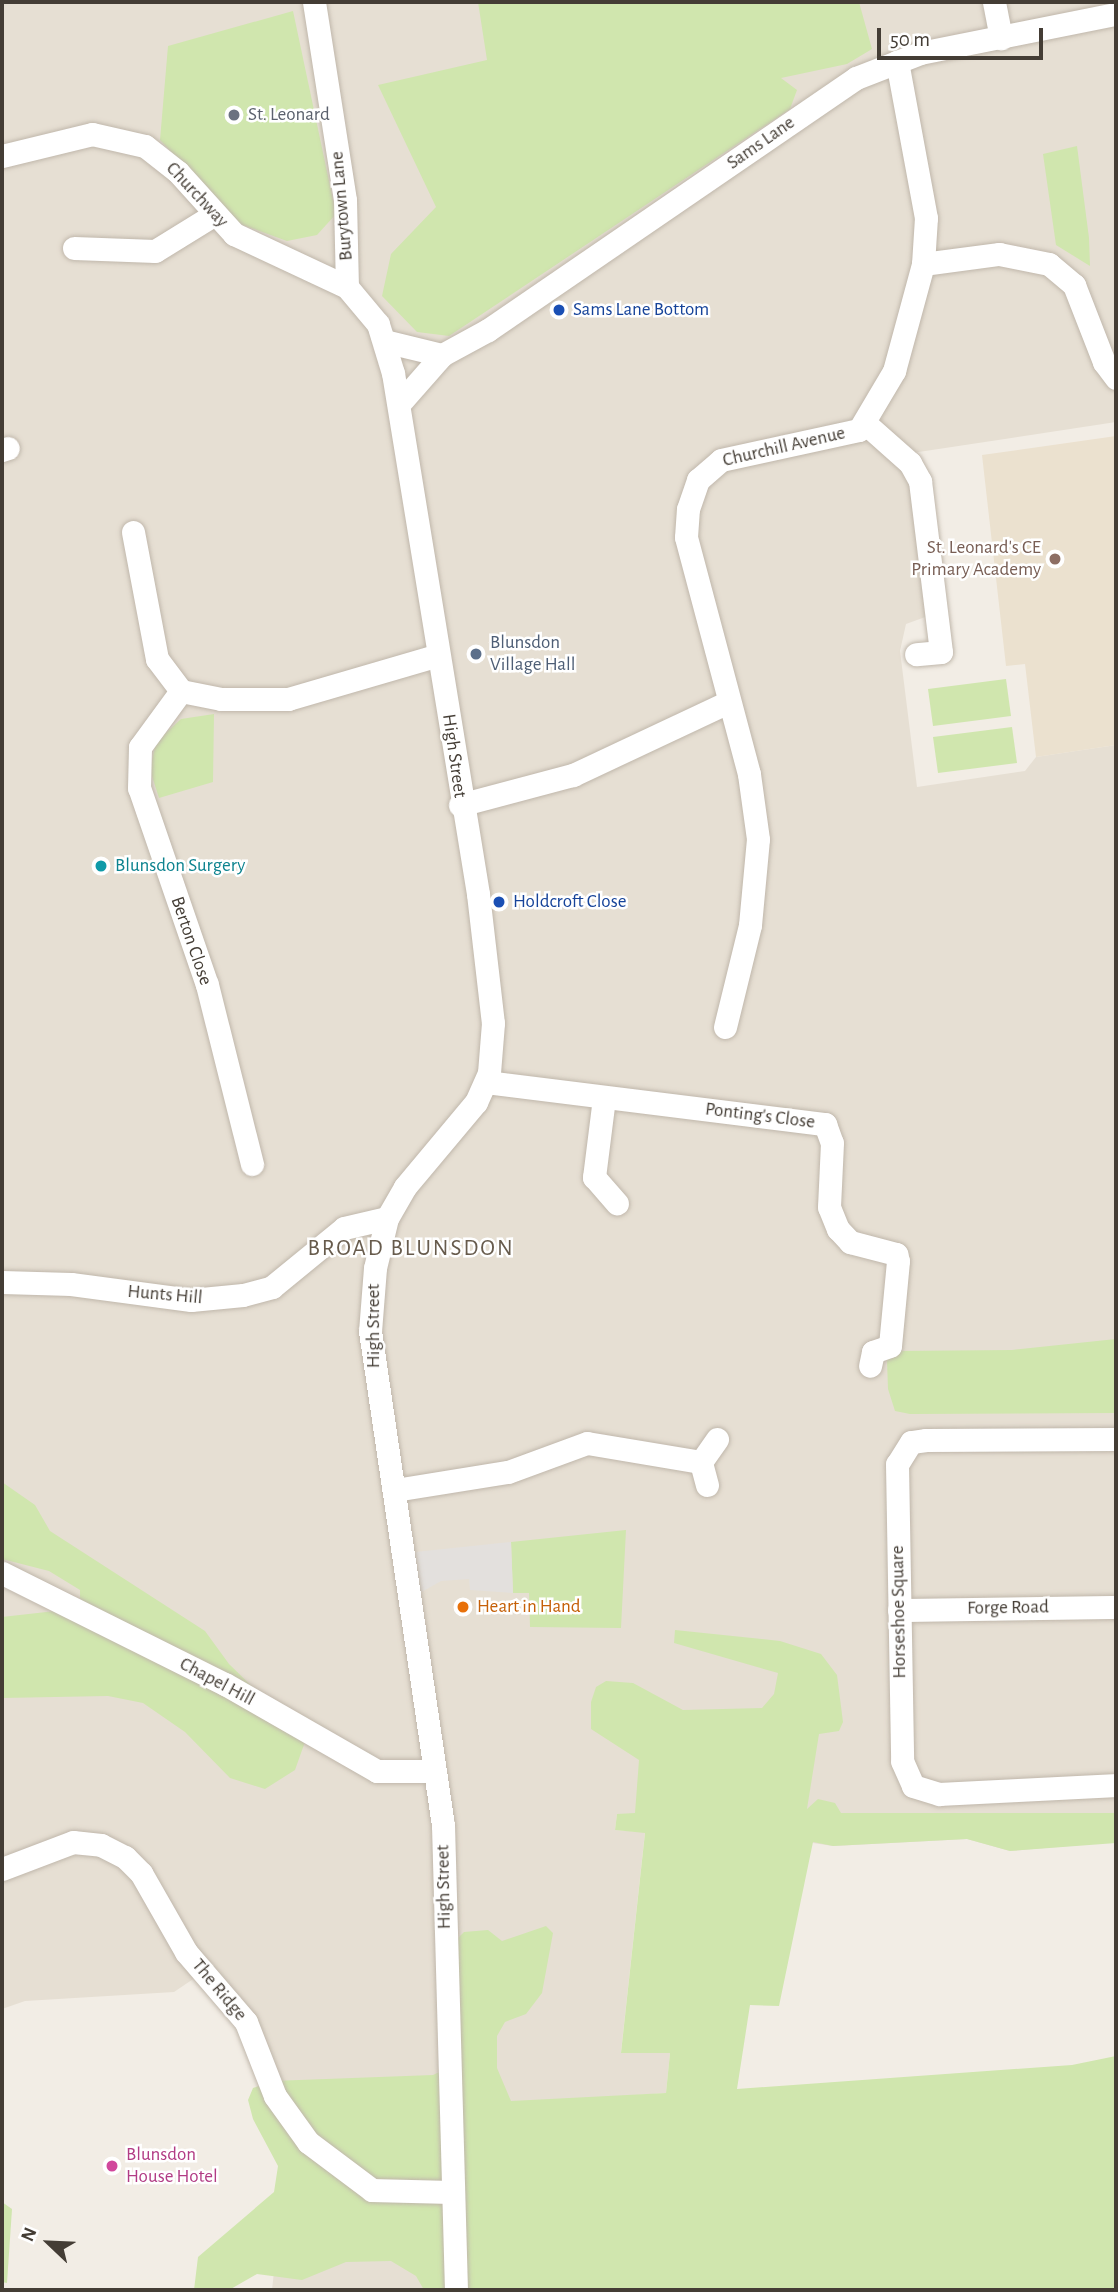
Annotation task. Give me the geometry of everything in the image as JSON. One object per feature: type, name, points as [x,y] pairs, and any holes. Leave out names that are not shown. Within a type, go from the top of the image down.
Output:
[{"type":"street","name":"Burytown Lane","points":[[314,2],[345,200],[347,287]]},
{"type":"street","points":[[994,2],[1001,38]]},
{"type":"street","name":"Sams Lane","points":[[399,404],[442,355],[585,265],[841,87],[897,62],[1116,14]]},
{"type":"street","name":"Churchill Avenue","points":[[728,702],[686,537],[692,490],[709,466],[866,424],[903,347],[923,264],[924,189],[897,62]]},
{"type":"street","name":"Churchway","points":[[2,156],[73,136],[115,135],[156,152],[234,234],[347,287]]},
{"type":"street","points":[[74,248],[155,251],[215,214]]},
{"type":"street","points":[[923,264],[999,254],[1049,264],[1074,285],[1104,362],[1116,378]]},
{"type":"street","name":"High Street","points":[[347,287],[378,324],[399,404],[491,990],[494,1045],[486,1082],[387,1218],[375,1268],[370,1331],[443,1825],[450,2192],[456,2290]]},
{"type":"street","points":[[384,341],[442,355]]},
{"type":"street","points":[[866,424],[909,463],[920,481],[941,652],[916,654]]},
{"type":"street","points":[[133,531],[158,659],[181,691],[221,699],[288,699],[438,655]]},
{"type":"street","name":"Berton Close","points":[[181,691],[144,737],[137,776],[206,985],[252,1164]]},
{"type":"street","points":[[460,804],[573,775],[728,702],[749,774],[759,860],[750,925],[725,1027]]},
{"type":"street","name":"Ponting's Close","points":[[486,1082],[825,1124],[832,1143],[829,1207],[838,1229],[850,1242],[897,1254],[893,1336],[888,1350],[873,1352],[870,1366]]},
{"type":"street","points":[[604,1098],[594,1177],[617,1203]]},
{"type":"street","name":"Hunts Hill","points":[[2,1282],[71,1284],[191,1300],[243,1295],[272,1287],[344,1228],[387,1218]]},
{"type":"street","points":[[707,1485],[701,1462],[717,1439]]},
{"type":"street","name":"Horseshoe Square","points":[[1116,1439],[911,1442],[897,1464],[902,1760],[914,1786],[940,1794],[1116,1785]]},
{"type":"street","points":[[395,1490],[508,1472],[587,1443],[701,1462]]},
{"type":"street","name":"Chapel Hill","points":[[2,1573],[225,1684],[377,1770],[434,1771]]},
{"type":"street","name":"Forge Road","points":[[899,1610],[1116,1607]]},
{"type":"street","name":"The Ridge","points":[[2,1869],[73,1843],[101,1845],[125,1857],[141,1873],[187,1952],[246,2022],[275,2096],[300,2133],[333,2165],[372,2190],[450,2192]]},
{"type":"shaded area","points":[[2,2],[1116,2],[1116,422],[912,453],[928,616],[906,624],[900,651],[917,787],[1025,771],[1036,757],[1116,745],[1116,1842],[1010,1851],[967,1839],[833,1846],[617,1814],[615,1830],[645,1832],[621,2052],[670,2053],[666,2093],[597,2098],[472,2290],[272,2290],[278,2235],[322,2151],[211,1967],[174,1992],[25,2001],[2,2009]]},
{"type":"shaded area","name":"St. Leonard's CE Primary Academy","points":[[1116,436],[1116,745],[1036,757],[1025,664],[1006,666],[982,455]]},
{"type":"shaded area","points":[[511,1542],[513,1593],[470,1590],[469,1579],[441,1581],[420,1593],[415,1552]]},
{"type":"green space","points":[[478,2],[859,2],[872,49],[847,64],[781,78],[797,90],[790,109],[449,336],[417,332],[382,296],[391,254],[436,207],[378,85],[487,60]]},
{"type":"green space","points":[[293,11],[336,214],[317,235],[287,241],[240,224],[160,140],[168,46]]},
{"type":"green space","points":[[1077,146],[1090,266],[1056,245],[1043,154]]},
{"type":"green space","points":[[1006,679],[1011,716],[933,726],[928,689]]},
{"type":"green space","points":[[214,714],[213,782],[159,798],[150,770],[156,742],[181,719]]},
{"type":"green space","points":[[1012,727],[1017,763],[938,773],[933,737]]},
{"type":"green space","points":[[1116,1339],[1116,1413],[910,1414],[895,1411],[888,1389],[887,1361],[893,1351],[1012,1350]]},
{"type":"green space","points":[[2,1482],[35,1505],[50,1531],[205,1631],[229,1664],[306,1739],[295,1770],[265,1789],[230,1778],[185,1732],[143,1703],[108,1696],[2,1698],[2,1617],[55,1611],[80,1601],[80,1590],[49,1571],[2,1559]]},
{"type":"green space","points":[[626,1530],[621,1628],[530,1627],[529,1593],[513,1593],[511,1542]]},
{"type":"green space","points":[[675,1630],[780,1641],[821,1654],[837,1675],[843,1722],[839,1731],[819,1734],[807,1809],[818,1799],[835,1803],[841,1813],[1116,1813],[1116,1843],[1010,1851],[967,1839],[833,1846],[813,1842],[779,2006],[750,2005],[737,2089],[1072,2065],[1116,2056],[1116,2290],[424,2290],[416,2276],[391,2261],[346,2262],[302,2280],[257,2274],[229,2290],[194,2290],[198,2257],[274,2192],[278,2166],[253,2119],[248,2100],[253,2088],[272,2081],[433,2075],[450,2067],[456,1940],[464,1932],[488,1930],[502,1941],[546,1926],[553,1933],[542,1993],[526,2014],[505,2022],[497,2036],[497,2068],[511,2101],[666,2093],[670,2053],[621,2053],[645,1833],[615,1830],[617,1814],[635,1813],[639,1760],[591,1729],[591,1702],[596,1687],[606,1681],[633,1683],[683,1710],[762,1708],[774,1694],[778,1673],[674,1643]]},
{"type":"green space","points":[[2,2202],[12,2209],[7,2283],[2,2282]]},
{"type":"place","name":"St. Leonard","points":[[234,115]]},
{"type":"place","name":"Sams Lane Bottom","points":[[559,310]]},
{"type":"place","name":"St. Leonard's CE Primary Academy","points":[[1055,559]]},
{"type":"place","name":"Blunsdon Village Hall","points":[[476,654]]},
{"type":"place","name":"Blunsdon Surgery","points":[[101,866]]},
{"type":"place","name":"Holdcroft Close","points":[[499,902]]},
{"type":"place","name":"Heart in Hand","points":[[463,1607]]},
{"type":"place","name":"Blunsdon House Hotel","points":[[112,2166]]},
{"type":"district","name":"BROAD BLUNSDON","points":[[411,1249]]}]
